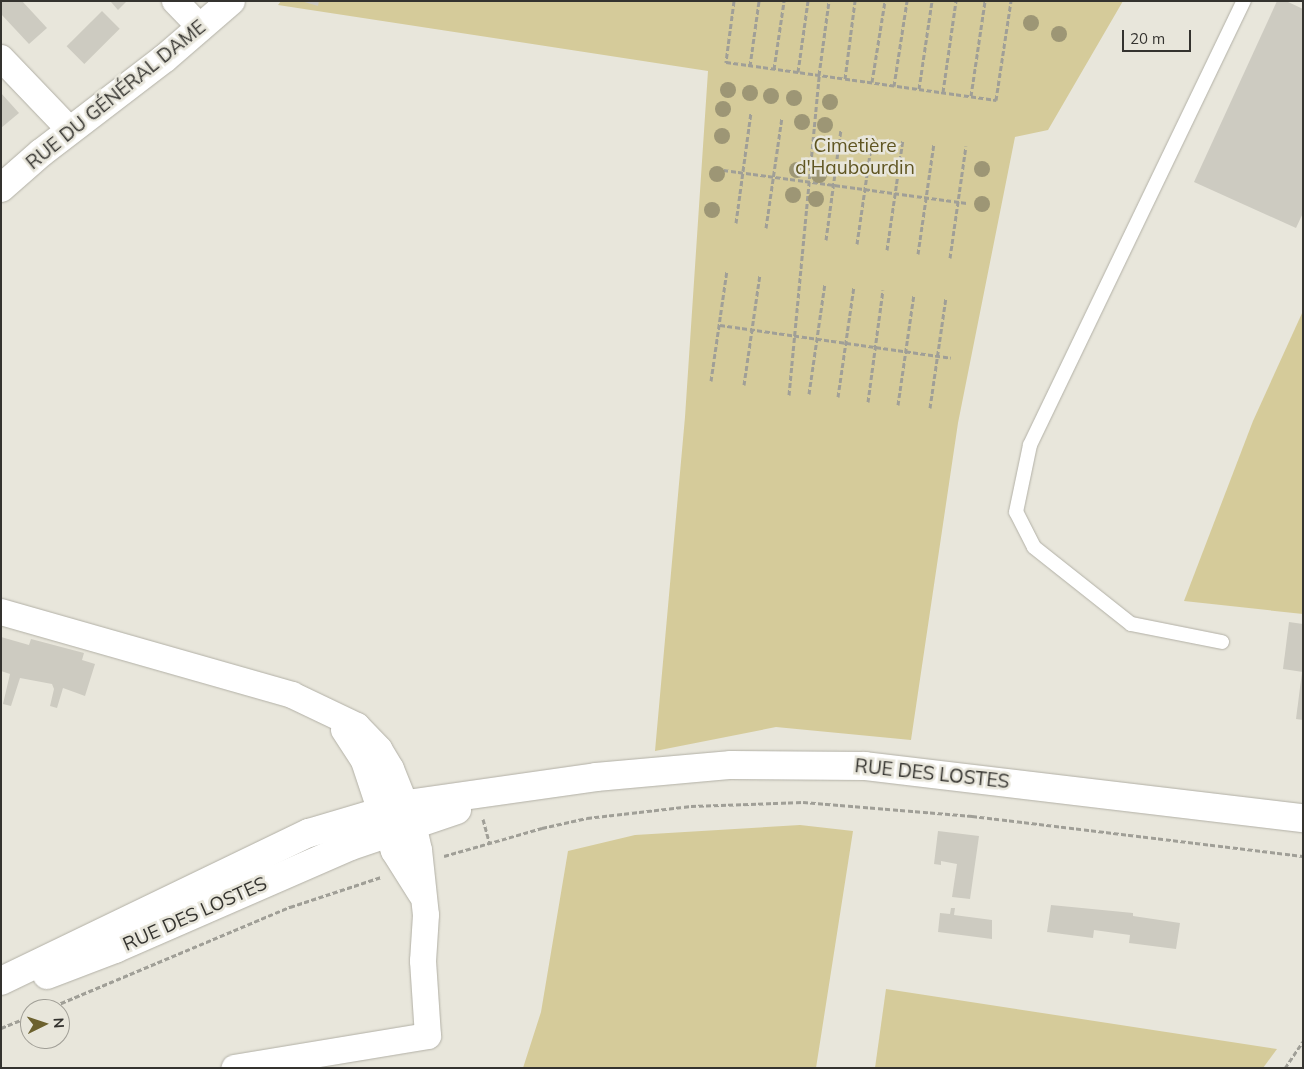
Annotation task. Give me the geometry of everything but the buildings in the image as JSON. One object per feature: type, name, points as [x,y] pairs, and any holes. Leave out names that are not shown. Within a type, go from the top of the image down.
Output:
[{"type":"main road","name":"RUE DU GÉNÉRAL DAME","points":[[1,188],[231,1]]},
{"type":"main road","name":"RUE DES LOSTES","points":[[1,981],[287,842],[560,782],[702,767],[857,766],[951,774],[1303,818]]},
{"type":"main road","name":"RUE DES LOSTES","points":[[1,991],[114,949],[299,869],[384,822]]},
{"type":"street","points":[[175,1],[200,28]]},
{"type":"street","points":[[1,58],[70,130]]},
{"type":"street","points":[[1,612],[277,691],[348,720],[365,733],[391,769],[410,814],[412,867]]},
{"type":"street","points":[[235,1068],[428,1036],[424,898],[412,867],[384,822],[359,750],[338,722],[322,708]]},
{"type":"lane","points":[[1222,642],[1131,624],[1034,547],[1016,512],[1030,445],[1244,1]]},
{"type":"path","points":[[734,1],[726,62],[996,100],[1011,1]]},
{"type":"path","points":[[750,66],[759,1]]},
{"type":"path","points":[[774,69],[784,1]]},
{"type":"path","points":[[798,72],[808,1]]},
{"type":"path","points":[[790,394],[818,75],[829,1]]},
{"type":"path","points":[[844,79],[856,1]]},
{"type":"path","points":[[872,82],[885,1]]},
{"type":"path","points":[[894,86],[907,1]]},
{"type":"path","points":[[918,89],[932,1]]},
{"type":"path","points":[[942,92],[956,1]]},
{"type":"path","points":[[971,96],[985,1]]},
{"type":"path","points":[[736,224],[751,112]]},
{"type":"path","points":[[766,228],[782,117]]},
{"type":"path","points":[[826,240],[842,129]]},
{"type":"path","points":[[857,244],[873,133]]},
{"type":"path","points":[[887,250],[903,139]]},
{"type":"path","points":[[918,254],[934,143]]},
{"type":"path","points":[[950,258],[966,146]]},
{"type":"path","points":[[716,169],[967,203]]},
{"type":"path","points":[[711,381],[727,270]]},
{"type":"path","points":[[744,385],[760,274]]},
{"type":"path","points":[[809,394],[825,283]]},
{"type":"path","points":[[838,397],[854,286]]},
{"type":"path","points":[[868,402],[884,290]]},
{"type":"path","points":[[898,404],[914,294]]},
{"type":"path","points":[[930,408],[946,297]]},
{"type":"path","points":[[720,325],[951,358]]},
{"type":"path","points":[[70,1000],[311,900],[542,828],[586,818],[691,806],[803,802],[963,815],[1303,856]]},
{"type":"path","points":[[299,869],[311,900]]},
{"type":"path","points":[[1,1028],[20,1020]]},
{"type":"path","points":[[1285,1068],[1303,1041]]},
{"type":"green space","name":"Cimetière d'Haubourdin","points":[[281,1],[1123,1],[1048,130],[1015,137],[958,423],[911,740],[776,727],[655,751],[685,417],[708,71],[278,5]]},
{"type":"green space","points":[[1303,311],[1303,614],[1184,601],[1253,421]]},
{"type":"green space","points":[[800,825],[853,831],[816,1068],[523,1068],[541,1012],[568,851],[635,835]]},
{"type":"green space","points":[[886,989],[1277,1049],[1263,1068],[875,1068]]}]
